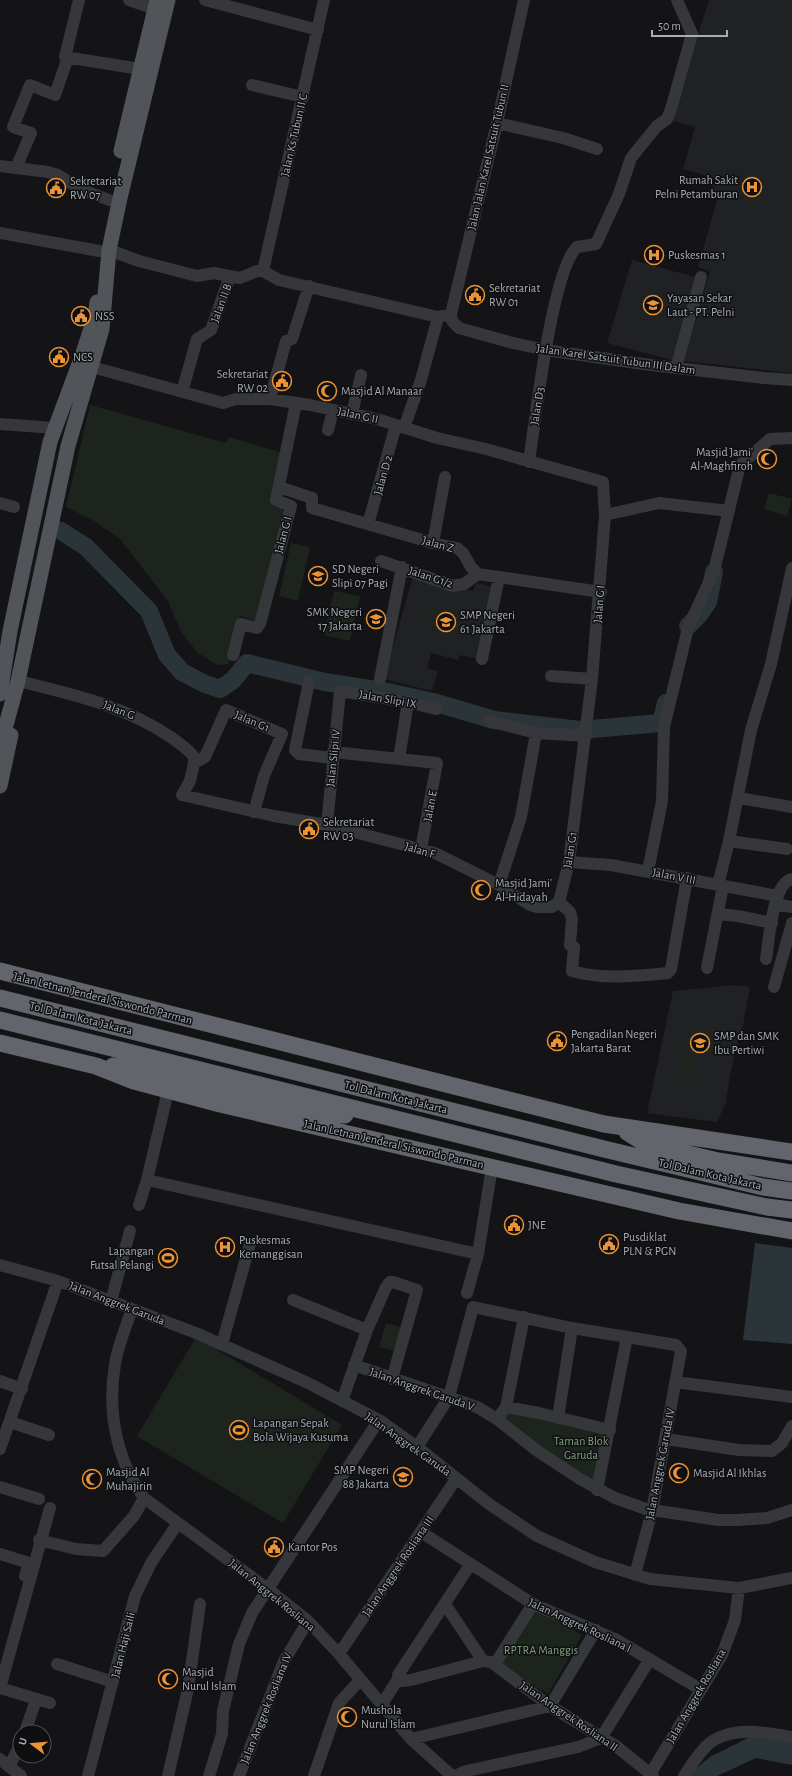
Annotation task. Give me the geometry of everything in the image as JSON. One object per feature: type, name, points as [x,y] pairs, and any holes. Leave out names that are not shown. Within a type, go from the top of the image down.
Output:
[{"type":"highway","name":"Jalan Letnan Jenderal Siswondo Parman","points":[[0,971],[622,1128],[792,1152]]},
{"type":"highway","name":"Tol Dalam Kota Jakarta","points":[[0,998],[604,1149],[763,1187],[792,1191]]},
{"type":"highway","name":"Tol Dalam Kota Jakarta","points":[[0,1020],[237,1078],[365,1112],[616,1174],[767,1207],[792,1210]]},
{"type":"highway","name":"Jalan Letnan Jenderal Siswondo Parman","points":[[0,1043],[96,1066],[134,1081],[168,1091],[679,1211],[792,1231]]},
{"type":"highway","points":[[96,1066],[139,1069],[316,1112],[344,1115],[365,1112]]},
{"type":"highway","points":[[622,1128],[646,1144],[718,1161],[792,1173]]},
{"type":"main road","points":[[0,786],[15,719],[68,446],[92,367],[104,317],[104,250],[120,198],[168,0]]},
{"type":"main road","points":[[0,694],[5,634],[54,428],[82,356],[95,316],[109,200],[156,4]]},
{"type":"main road","points":[[0,747],[6,723],[21,685]]},
{"type":"street","points":[[79,0],[65,57],[140,69]]},
{"type":"street","points":[[129,0],[156,4]]},
{"type":"street","points":[[205,0],[318,30]]},
{"type":"street","name":"Jalan Ks Tubun II C","points":[[263,271],[324,0]]},
{"type":"street","name":"Jalan Jalan Karel Satsuit Tubun II","points":[[451,314],[497,123],[524,0]]},
{"type":"street","name":"Jalan D3","points":[[529,462],[546,350],[557,294],[572,251],[577,247],[596,244],[619,194],[630,158],[657,126],[667,119],[671,109],[692,34],[677,0]]},
{"type":"street","points":[[16,168],[31,133],[13,128],[30,85],[55,95],[68,57]]},
{"type":"street","points":[[252,85],[303,97]]},
{"type":"street","points":[[497,123],[563,138],[597,149]]},
{"type":"street","points":[[0,166],[48,172],[58,175],[80,189],[109,200]]},
{"type":"street","points":[[0,234],[104,250],[178,272],[197,276],[214,273],[240,278],[257,271],[263,271],[279,280],[438,317],[451,314]]},
{"type":"street","name":"Jalan II B","points":[[182,392],[197,339],[211,330],[230,276]]},
{"type":"street","points":[[676,368],[701,277]]},
{"type":"street","points":[[270,399],[286,341],[292,339],[309,286]]},
{"type":"street","name":"Jalan Karel Satsuit Tubun III Dalam","points":[[451,314],[452,321],[459,328],[509,342],[546,350],[676,368],[792,380]]},
{"type":"street","name":"Jalan D 2","points":[[368,524],[400,427],[421,380],[438,317]]},
{"type":"street","name":"Jalan G II","points":[[92,367],[223,403],[236,400],[270,399],[377,419],[400,427],[598,480]]},
{"type":"street","points":[[352,414],[362,375]]},
{"type":"street","name":"Jalan G I","points":[[233,655],[241,624],[257,628],[260,624],[291,506],[276,500],[296,403]]},
{"type":"street","points":[[328,430],[333,410]]},
{"type":"street","points":[[0,424],[54,428]]},
{"type":"street","points":[[648,871],[662,801],[664,727],[689,625],[714,571],[740,464],[770,439],[792,438]]},
{"type":"street","points":[[432,543],[445,477]]},
{"type":"street","name":"Jalan G I","points":[[586,732],[600,592],[605,515],[604,484],[598,480]]},
{"type":"street","name":"Jalan Z","points":[[279,487],[312,498],[312,508],[432,543],[457,548],[478,574]]},
{"type":"street","points":[[0,503],[14,507]]},
{"type":"street","points":[[605,515],[659,503],[729,511]]},
{"type":"street","name":"Jalan G1/2","points":[[381,561],[402,567],[453,586],[464,584],[478,574]]},
{"type":"street","points":[[380,678],[402,567]]},
{"type":"street","points":[[706,968],[718,914],[720,885],[751,730],[771,664],[792,568]]},
{"type":"street","points":[[478,574],[499,576],[543,585],[600,592]]},
{"type":"street","points":[[482,659],[499,576]]},
{"type":"street","points":[[551,676],[592,679]]},
{"type":"street","points":[[309,682],[295,750],[299,754],[399,759],[408,702]]},
{"type":"street","name":"Jalan G","points":[[21,685],[35,683],[81,697],[143,720],[182,745],[194,757],[194,761]]},
{"type":"street","name":"Jalan Slipi IV","points":[[327,825],[340,691]]},
{"type":"street","name":"Jalan Slipi IX","points":[[340,691],[408,702],[436,709]]},
{"type":"street","name":"Jalan G1","points":[[194,761],[198,761],[205,756],[226,710],[282,734],[264,776],[254,812]]},
{"type":"street","points":[[489,721],[536,733],[586,732]]},
{"type":"street","name":"Jalan G1","points":[[559,902],[569,862],[586,732]]},
{"type":"street","points":[[536,733],[521,817],[500,885],[530,905],[537,907],[552,907],[559,902],[570,912],[572,920],[570,945],[574,947],[572,971],[591,975],[640,977],[668,973],[671,969],[687,878]]},
{"type":"street","name":"Jalan E","points":[[399,759],[437,762],[421,849]]},
{"type":"street","name":"Jalan F","points":[[194,761],[190,780],[182,796],[254,812],[327,825],[421,849],[435,853],[500,885]]},
{"type":"street","points":[[738,798],[792,806]]},
{"type":"street","points":[[729,841],[787,849]]},
{"type":"street","name":"Jalan V III","points":[[569,862],[611,865],[687,878],[777,900],[792,907]]},
{"type":"street","points":[[766,960],[777,900],[786,882],[792,879]]},
{"type":"street","points":[[718,914],[738,916],[772,923]]},
{"type":"street","points":[[774,987],[789,946],[792,923]]},
{"type":"street","points":[[770,941],[789,946]]},
{"type":"street","points":[[138,1205],[147,1180],[168,1091]]},
{"type":"street","points":[[467,1293],[478,1254],[492,1166]]},
{"type":"street","points":[[147,1180],[478,1254]]},
{"type":"street","points":[[111,1301],[130,1231]]},
{"type":"street","points":[[222,1344],[250,1244]]},
{"type":"street","name":"Jalan Anggrek Garuda","points":[[0,1264],[58,1281],[222,1344],[278,1368],[379,1420],[417,1447],[489,1504],[537,1536],[595,1562],[635,1575],[689,1584],[739,1588],[792,1578]]},
{"type":"street","points":[[0,1449],[22,1389],[58,1281]]},
{"type":"street","points":[[342,1401],[367,1330],[386,1286],[390,1282],[418,1290],[392,1379]]},
{"type":"street","points":[[293,1300],[367,1330]]},
{"type":"street","points":[[417,1447],[449,1397],[473,1307],[572,1328],[627,1337],[610,1430],[597,1490]]},
{"type":"street","name":"Jalan Anggrek Rosliana","points":[[132,1309],[115,1363],[112,1393],[113,1421],[127,1471],[144,1498],[268,1589],[308,1621],[339,1654],[411,1739],[452,1776]]},
{"type":"street","points":[[497,1419],[506,1408],[524,1317]]},
{"type":"street","points":[[558,1418],[572,1328]]},
{"type":"street","name":"Jalan Anggrek Garuda IV","points":[[627,1337],[676,1345],[681,1351],[652,1511],[635,1575]]},
{"type":"street","name":"Jalan Anggrek Garuda V","points":[[354,1365],[477,1407],[497,1419],[558,1465],[597,1490],[652,1511],[737,1520],[767,1518],[792,1510]]},
{"type":"street","points":[[0,1381],[22,1389]]},
{"type":"street","points":[[675,1382],[792,1397]]},
{"type":"street","points":[[506,1408],[610,1430]]},
{"type":"street","points":[[209,1776],[222,1734],[223,1711],[239,1644],[252,1613],[379,1420]]},
{"type":"street","points":[[10,1422],[49,1436]]},
{"type":"street","points":[[666,1439],[745,1450],[772,1451],[782,1443],[792,1426]]},
{"type":"street","name":"Jalan Anggrek Rosliana III","points":[[339,1654],[456,1479]]},
{"type":"street","points":[[0,1487],[39,1499]]},
{"type":"street","points":[[39,1540],[76,1549],[103,1551],[134,1516],[144,1498]]},
{"type":"street","points":[[50,1508],[39,1540],[0,1688],[50,1704]]},
{"type":"street","name":"Jalan Haji Saili","points":[[88,1776],[135,1596],[151,1563],[178,1522]]},
{"type":"street","name":"Jalan Anggrek Rosliana I","points":[[421,1532],[470,1565],[533,1604],[596,1630],[650,1659],[700,1689]]},
{"type":"street","points":[[0,1554],[29,1564],[0,1656]]},
{"type":"street","points":[[382,1704],[398,1679],[398,1675],[470,1565]]},
{"type":"street","name":"Jalan Anggrek Rosliana","points":[[651,1775],[700,1689],[722,1655],[730,1638],[735,1620],[739,1588]]},
{"type":"street","points":[[168,1776],[188,1689],[200,1604]]},
{"type":"street","points":[[445,1604],[483,1661]]},
{"type":"street","points":[[495,1664],[533,1604]]},
{"type":"street","name":"Jalan Anggrek Rosliana IV","points":[[239,1776],[284,1661],[308,1621]]},
{"type":"street","points":[[411,1739],[550,1706],[596,1630]]},
{"type":"street","points":[[452,1776],[466,1771],[501,1770],[578,1747],[601,1738],[650,1659]]},
{"type":"street","name":"Jalan Anggrek Rosliana II","points":[[398,1679],[402,1681],[411,1680],[483,1661],[495,1664],[550,1706],[616,1746],[651,1775]]},
{"type":"street","points":[[57,1664],[113,1682]]},
{"type":"street","points":[[314,1776],[339,1703],[360,1680]]},
{"type":"street","points":[[28,1724],[36,1700]]},
{"type":"street","points":[[684,1776],[712,1741],[722,1736],[732,1733],[759,1731],[792,1737]]},
{"type":"street","points":[[0,1759],[21,1776]]},
{"type":"street","points":[[9,1767],[12,1761]]},
{"type":"shaded area","name":"Rumah Sakit Pelni Petamburan","points":[[709,0],[792,0],[792,373],[684,361],[710,271],[698,267],[718,197],[709,195],[715,178],[683,169],[695,127],[671,120]]},
{"type":"shaded area","name":"Yayasan Sekar Laut - PT. Pelni","points":[[632,260],[695,277],[672,360],[607,343]]},
{"type":"shaded area","name":"SMP Negeri 61 Jakarta","points":[[412,579],[473,591],[476,583],[499,588],[484,660],[460,655],[458,660],[431,653],[427,668],[438,671],[432,691],[384,679]]},
{"type":"shaded area","name":"SMP dan SMK Ibu Pertiwi","points":[[735,985],[750,987],[742,1031],[734,1055],[725,1105],[717,1122],[647,1113],[673,991]]},
{"type":"shaded area","points":[[755,1243],[792,1248],[792,1344],[743,1340]]},
{"type":"shaded area","points":[[760,1732],[792,1740],[792,1765],[756,1758],[717,1776],[687,1776],[710,1757]]},
{"type":"green space","points":[[90,405],[226,443],[229,437],[283,453],[270,503],[284,506],[256,621],[241,616],[229,664],[217,665],[198,653],[181,632],[168,601],[120,539],[93,520],[66,507]]},
{"type":"green space","points":[[769,493],[792,499],[787,516],[764,509]]},
{"type":"green space","points":[[291,543],[310,547],[298,601],[279,596]]},
{"type":"green space","points":[[334,591],[360,596],[350,641],[324,635]]},
{"type":"green space","points":[[431,608],[464,616],[460,632],[427,624]]},
{"type":"green space","points":[[682,1048],[699,1051],[692,1085],[675,1082]]},
{"type":"green space","points":[[386,1323],[401,1327],[394,1351],[379,1347]]},
{"type":"green space","name":"Lapangan Sepak Bola Wijaya Kusuma","points":[[196,1337],[342,1425],[283,1523],[137,1436]]},
{"type":"green space","name":"Taman Blok Garuda","points":[[507,1409],[607,1430],[596,1484],[500,1418]]},
{"type":"green space","name":"RPTRA Manggis","points":[[534,1607],[582,1635],[548,1694],[500,1666]]},
{"type":"waterway","points":[[61,531],[86,547],[149,611],[167,655],[182,672],[205,684],[220,689],[233,680],[247,663],[325,682],[388,692],[433,702],[494,720],[580,730],[661,723],[666,703]]},
{"type":"waterway","points":[[688,626],[699,615],[708,602],[714,572]]},
{"type":"place","name":"Rumah Sakit Pelni Petamburan","points":[[752,187]]},
{"type":"place","name":"Sekretariat RW 07","points":[[56,188]]},
{"type":"place","name":"Puskesmas 1","points":[[654,255]]},
{"type":"place","name":"Sekretariat RW 01","points":[[475,295]]},
{"type":"place","name":"Yayasan Sekar Laut - PT. Pelni","points":[[653,305]]},
{"type":"place","name":"NSS","points":[[81,316]]},
{"type":"place","name":"NCS","points":[[59,357]]},
{"type":"place","name":"Sekretariat RW 02","points":[[282,381]]},
{"type":"place","name":"Masjid Al Manaar","points":[[327,391]]},
{"type":"place","name":"Masjid Jami' Al-Maghfiroh","points":[[767,459]]},
{"type":"place","name":"SD Negeri Slipi 07 Pagi","points":[[318,576]]},
{"type":"place","name":"SMK Negeri 17 Jakarta","points":[[376,619]]},
{"type":"place","name":"SMP Negeri 61 Jakarta","points":[[446,622]]},
{"type":"place","name":"Sekretariat RW 03","points":[[309,829]]},
{"type":"place","name":"Masjid Jami' Al-Hidayah","points":[[481,890]]},
{"type":"place","name":"Pengadilan Negeri Jakarta Barat","points":[[557,1041]]},
{"type":"place","name":"SMP dan SMK Ibu Pertiwi","points":[[700,1043]]},
{"type":"place","name":"JNE","points":[[514,1225]]},
{"type":"place","name":"Pusdiklat PLN & PGN","points":[[609,1244]]},
{"type":"place","name":"Puskesmas Kemanggisan","points":[[225,1247]]},
{"type":"place","name":"Lapangan Futsal Pelangi","points":[[168,1258]]},
{"type":"place","name":"Lapangan Sepak Bola Wijaya Kusuma","points":[[239,1430]]},
{"type":"place","name":"Masjid Al Ikhlas","points":[[679,1473]]},
{"type":"place","name":"SMP Negeri 88 Jakarta","points":[[403,1477]]},
{"type":"place","name":"Masjid Al Muhajirin","points":[[92,1479]]},
{"type":"place","name":"Kantor Pos","points":[[274,1547]]},
{"type":"place","name":"Masjid Nurul Islam","points":[[168,1679]]},
{"type":"place","name":"Mushola Nurul Islam","points":[[347,1717]]}]
